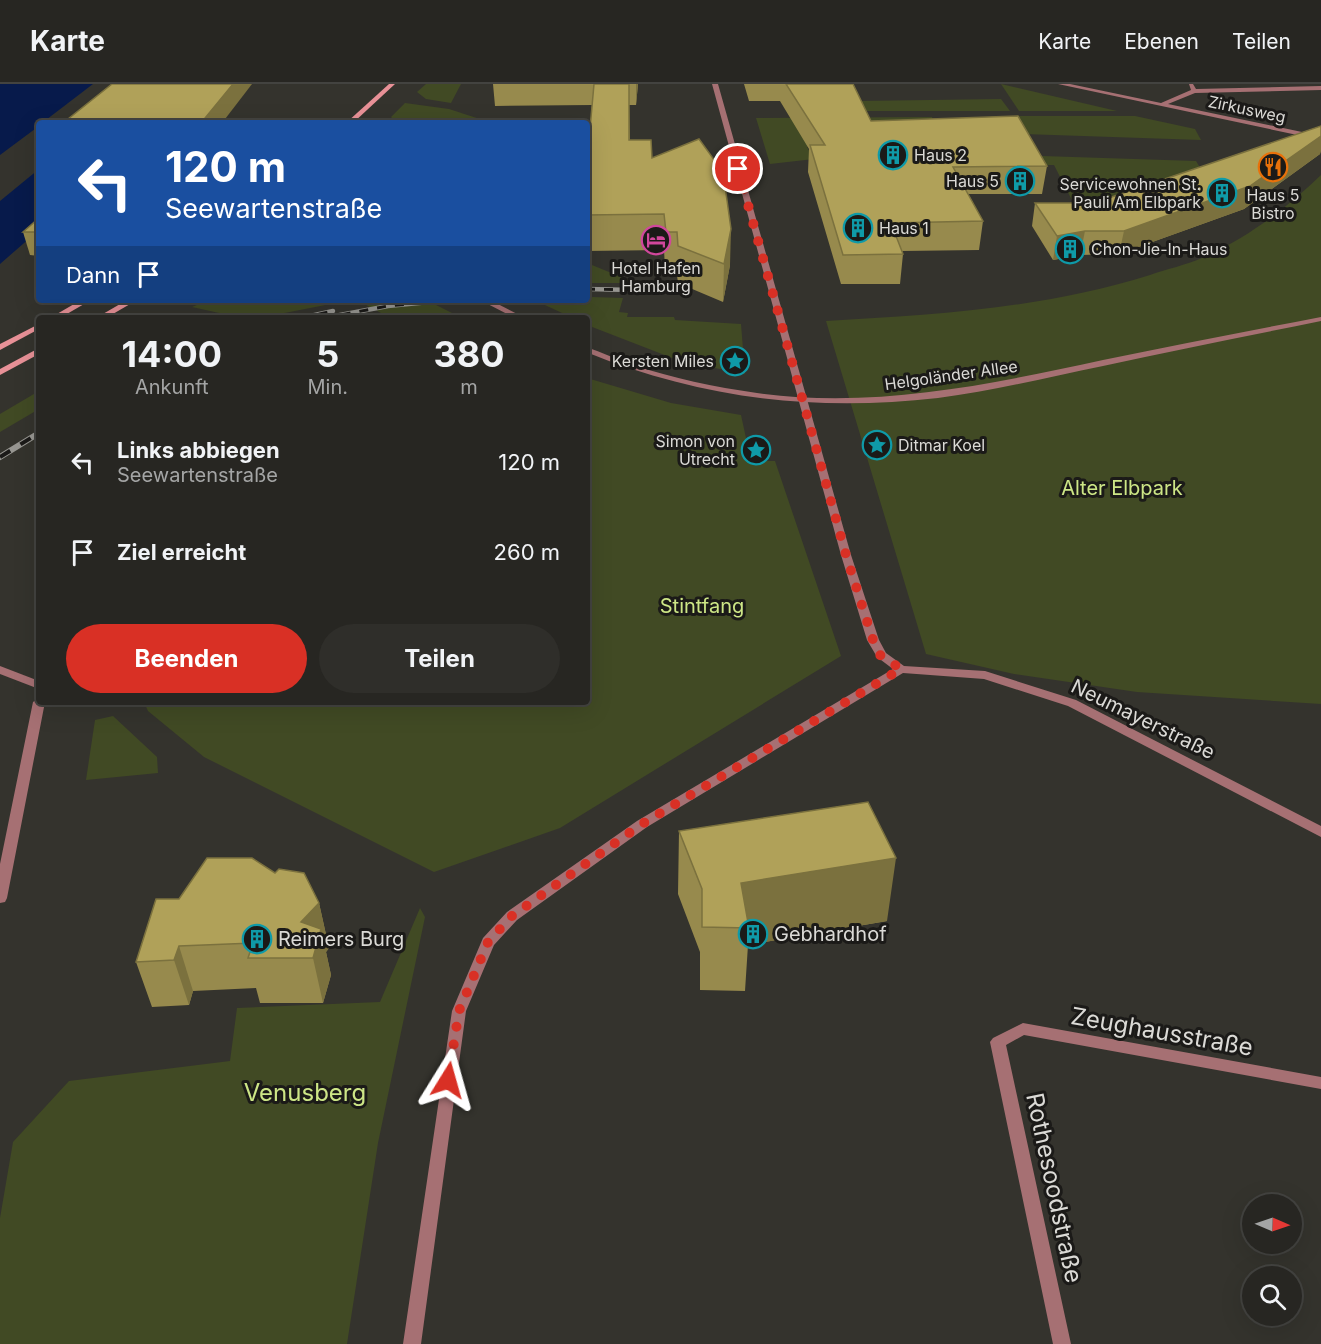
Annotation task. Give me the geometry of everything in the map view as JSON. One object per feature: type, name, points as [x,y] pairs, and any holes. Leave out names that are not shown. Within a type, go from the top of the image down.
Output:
[{"type":"main road","points":[[352,120],[392,84]]},
{"type":"main road","points":[[60,315],[82,303]]},
{"type":"main road","points":[[106,315],[128,303]]},
{"type":"main road","points":[[0,347],[36,328]]},
{"type":"main road","points":[[0,372],[36,353]]},
{"type":"street","points":[[412,1344],[459,1011],[488,942],[512,916],[642,824],[901,669],[880,655],[873,640],[788,353],[715,84]]},
{"type":"street","name":"Zirkusweg","points":[[1061,84],[1321,138]]},
{"type":"street","points":[[1162,105],[1192,87],[1321,88]]},
{"type":"street","points":[[490,303],[515,315]]},
{"type":"street","name":"Helgoländer Allee","points":[[590,351],[639,370],[714,389],[826,401],[881,400],[939,395],[1026,379],[1321,319]]},
{"type":"street","points":[[0,669],[36,684]]},
{"type":"street","name":"Neumayerstraße","points":[[901,669],[985,675],[1072,703],[1321,832]]},
{"type":"street","points":[[0,898],[38,705]]},
{"type":"street","name":"Zeughausstraße","points":[[998,1042],[1023,1029],[1321,1083]]},
{"type":"street","name":"Rothesoodstraße","points":[[998,1042],[1062,1344]]},
{"type":"green space","points":[[426,84],[461,84],[451,103],[426,99],[417,92]]},
{"type":"green space","points":[[1001,84],[1117,111],[1019,111]]},
{"type":"green space","points":[[1001,99],[1010,111],[867,111],[862,110],[858,101]]},
{"type":"green space","points":[[405,103],[449,109],[483,120],[394,120],[391,117]]},
{"type":"green space","points":[[1006,116],[1135,116],[1195,129],[1201,140],[994,133]]},
{"type":"green space","points":[[932,117],[933,120],[829,146],[807,147],[814,159],[770,164],[756,118]]},
{"type":"green space","points":[[1042,156],[1196,161],[1204,174],[1082,220],[1054,165],[1043,165]]},
{"type":"green space","name":"Alter Elbpark","points":[[1321,175],[1321,704],[1137,692],[1014,674],[926,654],[826,321],[990,308],[1071,295],[1150,275],[1196,260],[1234,242],[1280,211]]},
{"type":"green space","points":[[590,264],[636,283],[590,283]]},
{"type":"green space","points":[[590,296],[623,298],[619,312],[628,313],[627,317],[674,317],[675,320],[741,324],[745,374],[680,361],[590,326],[590,315],[566,315],[540,303],[590,303]]},
{"type":"green space","points":[[202,303],[336,303],[274,315],[228,315],[192,307]]},
{"type":"green space","points":[[363,303],[432,303],[456,315],[369,315],[381,313]]},
{"type":"green space","name":"Stintfang","points":[[590,379],[671,403],[741,415],[751,461],[775,461],[841,656],[560,828],[434,872],[204,757],[148,711],[145,705],[590,705]]},
{"type":"green space","points":[[36,393],[36,411],[0,432],[0,414]]},
{"type":"green space","points":[[113,716],[157,757],[158,773],[86,780],[95,720]]},
{"type":"green space","name":"Venusberg","points":[[420,908],[425,917],[378,1143],[347,1344],[0,1344],[0,1218],[13,1142],[69,1081],[230,1061],[237,1008],[380,1002]]},
{"type":"water","points":[[0,84],[201,84],[162,120],[36,120],[36,233],[0,264]]},
{"type":"pier","points":[[93,84],[142,84],[99,120],[46,120]]},
{"type":"pier","points":[[36,128],[36,171],[0,201],[0,155]]},
{"type":"building","points":[[112,84],[233,84],[203,120],[67,120]]},
{"type":"building","points":[[594,84],[629,84],[629,140],[651,140],[652,158],[699,139],[715,161],[725,186],[731,229],[724,264],[678,246],[677,232],[666,232],[664,214],[590,215],[590,129]]},
{"type":"building","points":[[786,84],[853,84],[871,121],[1018,116],[1047,166],[953,167],[983,221],[891,223],[903,254],[843,255],[810,145],[825,145]]},
{"type":"building","points":[[1321,126],[1321,136],[1250,186],[1124,231],[1085,231],[1057,236],[1035,203],[1094,203]]},
{"type":"building","points":[[36,221],[36,232],[23,232]]},
{"type":"building","points":[[868,802],[896,858],[741,883],[749,928],[702,927],[702,889],[679,831]]},
{"type":"building","points":[[207,858],[252,858],[275,873],[279,869],[304,873],[319,903],[301,922],[321,929],[313,958],[248,958],[253,943],[179,946],[174,960],[136,962],[156,899],[179,899]]},
{"type":"railway","points":[[590,289],[634,290]]},
{"type":"railway","points":[[340,315],[419,303]]},
{"type":"railway","points":[[315,315],[333,311]]},
{"type":"railway","points":[[0,457],[36,435]]},
{"type":"place","name":"Haus 2","points":[[893,155]]},
{"type":"place","name":"Haus 5 Bistro","points":[[1273,167]]},
{"type":"place","name":"Haus 5","points":[[1020,181]]},
{"type":"place","name":"Servicewohnen St. Pauli Am Elbpark","points":[[1222,193]]},
{"type":"place","name":"Haus 1","points":[[858,228]]},
{"type":"place","name":"Hotel Hafen Hamburg","points":[[656,240]]},
{"type":"place","name":"Chon-Jie-In-Haus","points":[[1070,249]]},
{"type":"place","name":"Kersten Miles","points":[[735,361]]},
{"type":"place","name":"Ditmar Koel","points":[[877,445]]},
{"type":"place","name":"Simon von Utrecht","points":[[756,450]]},
{"type":"place","name":"Gebhardhof","points":[[753,934]]},
{"type":"place","name":"Reimers Burg","points":[[257,939]]},
{"type":"route","points":[[448,1080],[459,1011],[488,942],[512,916],[642,824],[901,669],[880,655],[873,640],[846,555],[738,169]]}]
